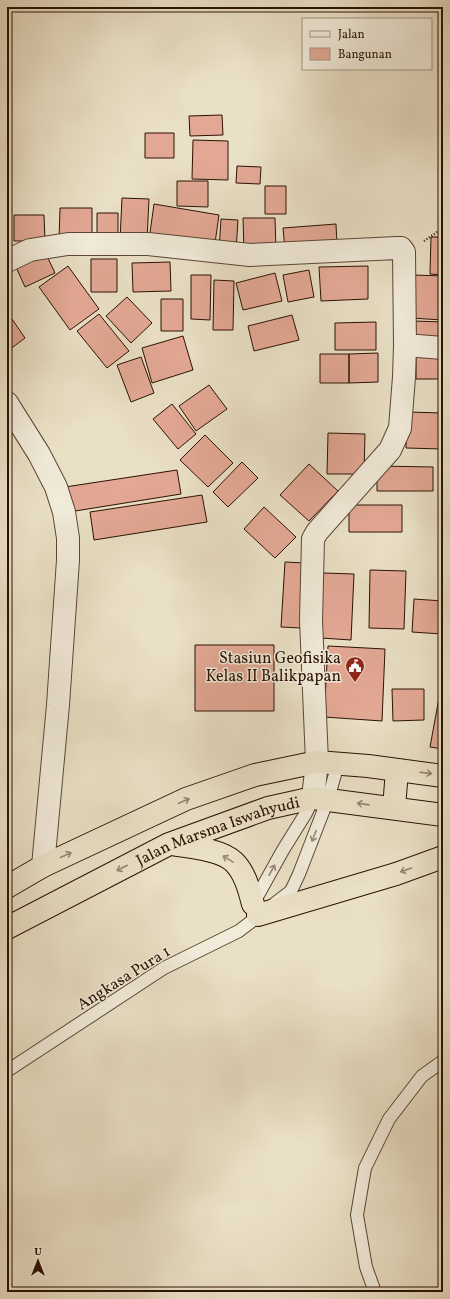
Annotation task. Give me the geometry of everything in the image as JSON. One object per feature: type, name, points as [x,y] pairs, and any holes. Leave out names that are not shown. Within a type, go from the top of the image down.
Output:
[{"type":"highway","points":[[7,887],[43,866],[186,800],[255,775],[328,763],[443,776]]},
{"type":"highway","points":[[394,808],[397,770]]},
{"type":"highway","name":"Jalan Marsma Iswahyudi","points":[[7,928],[169,844],[268,808],[320,799],[443,815]]},
{"type":"highway","points":[[169,844],[205,850],[233,861],[248,885],[256,909],[396,874],[443,857]]},
{"type":"street","points":[[7,261],[30,250],[68,244],[148,244],[250,255],[401,248],[404,252],[405,345],[400,428],[390,450],[317,532],[313,539],[311,620],[328,763],[320,799]]},
{"type":"street","points":[[405,345],[443,348]]},
{"type":"street","points":[[7,403],[39,454],[56,487],[64,512],[68,538],[68,560],[59,690],[43,866]]},
{"type":"lane","name":"Angkasa Pura 1","points":[[7,1071],[164,968],[239,931],[256,909],[291,891],[299,874],[320,799]]},
{"type":"lane","points":[[256,909],[283,850],[306,813],[320,799]]},
{"type":"lane","points":[[375,1292],[366,1267],[357,1215],[365,1168],[389,1119],[422,1076],[443,1061]]},
{"type":"building","points":[[222,115],[223,135],[190,136],[189,116]]},
{"type":"building","points":[[145,133],[174,133],[174,158],[145,158]]},
{"type":"building","points":[[193,140],[228,141],[228,180],[192,179]]},
{"type":"building","points":[[237,166],[261,167],[260,184],[236,183]]},
{"type":"building","points":[[177,181],[208,181],[208,207],[177,206]]},
{"type":"building","points":[[265,186],[286,186],[286,214],[265,214]]},
{"type":"building","points":[[122,198],[149,199],[147,240],[120,240]]},
{"type":"building","points":[[154,204],[219,215],[214,250],[149,240]]},
{"type":"building","points":[[60,208],[92,208],[92,241],[59,241]]},
{"type":"building","points":[[97,213],[118,213],[118,238],[97,237]]},
{"type":"building","points":[[14,215],[44,215],[45,241],[14,241]]},
{"type":"building","points":[[243,218],[275,218],[276,250],[244,251]]},
{"type":"building","points":[[221,219],[238,220],[236,251],[219,250]]},
{"type":"building","points":[[336,224],[337,245],[285,250],[283,228]]},
{"type":"building","points":[[431,237],[443,237],[443,275],[430,274]]},
{"type":"building","points":[[46,254],[55,273],[25,287],[16,267]]},
{"type":"building","points":[[91,259],[117,259],[117,292],[91,292]]},
{"type":"building","points":[[170,262],[171,291],[133,292],[132,263]]},
{"type":"building","points":[[68,266],[99,309],[70,330],[39,287]]},
{"type":"building","points":[[368,266],[368,299],[321,301],[319,267]]},
{"type":"building","points":[[309,270],[314,297],[288,302],[283,275]]},
{"type":"building","points":[[275,273],[282,301],[243,310],[236,283]]},
{"type":"building","points":[[191,275],[211,275],[210,320],[191,319]]},
{"type":"building","points":[[414,275],[443,276],[442,320],[411,318]]},
{"type":"building","points":[[214,280],[234,281],[233,330],[213,330]]},
{"type":"building","points":[[127,297],[152,323],[131,343],[106,316]]},
{"type":"building","points":[[161,299],[183,299],[183,331],[161,331]]},
{"type":"building","points":[[99,314],[129,351],[107,368],[77,331]]},
{"type":"building","points":[[292,315],[299,340],[254,351],[248,326]]},
{"type":"building","points":[[12,319],[25,338],[9,350],[7,347],[7,323]]},
{"type":"building","points":[[414,321],[443,322],[443,346],[414,345]]},
{"type":"building","points":[[376,322],[376,350],[335,350],[335,323]]},
{"type":"building","points":[[183,336],[193,370],[152,383],[142,348]]},
{"type":"building","points":[[378,353],[378,382],[349,383],[349,354]]},
{"type":"building","points":[[320,354],[349,354],[349,383],[320,383]]},
{"type":"building","points":[[443,356],[443,379],[416,379],[416,357]]},
{"type":"building","points":[[141,357],[154,393],[131,402],[117,365]]},
{"type":"building","points":[[209,385],[227,409],[196,431],[179,406]]},
{"type":"building","points":[[172,404],[196,434],[178,449],[153,419]]},
{"type":"building","points":[[407,412],[443,413],[443,449],[406,448]]},
{"type":"building","points":[[328,433],[365,434],[364,474],[327,474]]},
{"type":"building","points":[[205,435],[233,463],[208,487],[180,460]]},
{"type":"building","points":[[242,462],[258,478],[228,507],[213,492]]},
{"type":"building","points":[[309,464],[338,491],[309,521],[280,495]]},
{"type":"building","points":[[377,466],[433,467],[433,491],[377,491]]},
{"type":"building","points":[[177,470],[181,494],[69,512],[65,487]]},
{"type":"building","points":[[202,495],[207,522],[94,540],[90,512]]},
{"type":"building","points":[[349,505],[402,505],[402,532],[349,532]]},
{"type":"building","points":[[264,507],[296,537],[275,558],[244,529]]},
{"type":"building","points":[[285,562],[305,563],[301,628],[281,627]]},
{"type":"building","points":[[370,570],[406,571],[404,629],[369,628]]},
{"type":"building","points":[[323,573],[354,574],[351,640],[321,638]]},
{"type":"building","points":[[414,599],[443,601],[442,634],[412,632]]},
{"type":"building","points":[[195,645],[274,645],[274,711],[195,711]]},
{"type":"building","name":"Stasiun Geofisika Kelas II Balikpapan","points":[[328,646],[385,649],[382,721],[324,717]]},
{"type":"building","points":[[441,687],[443,688],[443,749],[430,747]]},
{"type":"building","points":[[392,689],[424,689],[424,720],[393,721]]},
{"type":"place","name":"Stasiun Geofisika Kelas II Balikpapan","points":[[355,683]]}]
